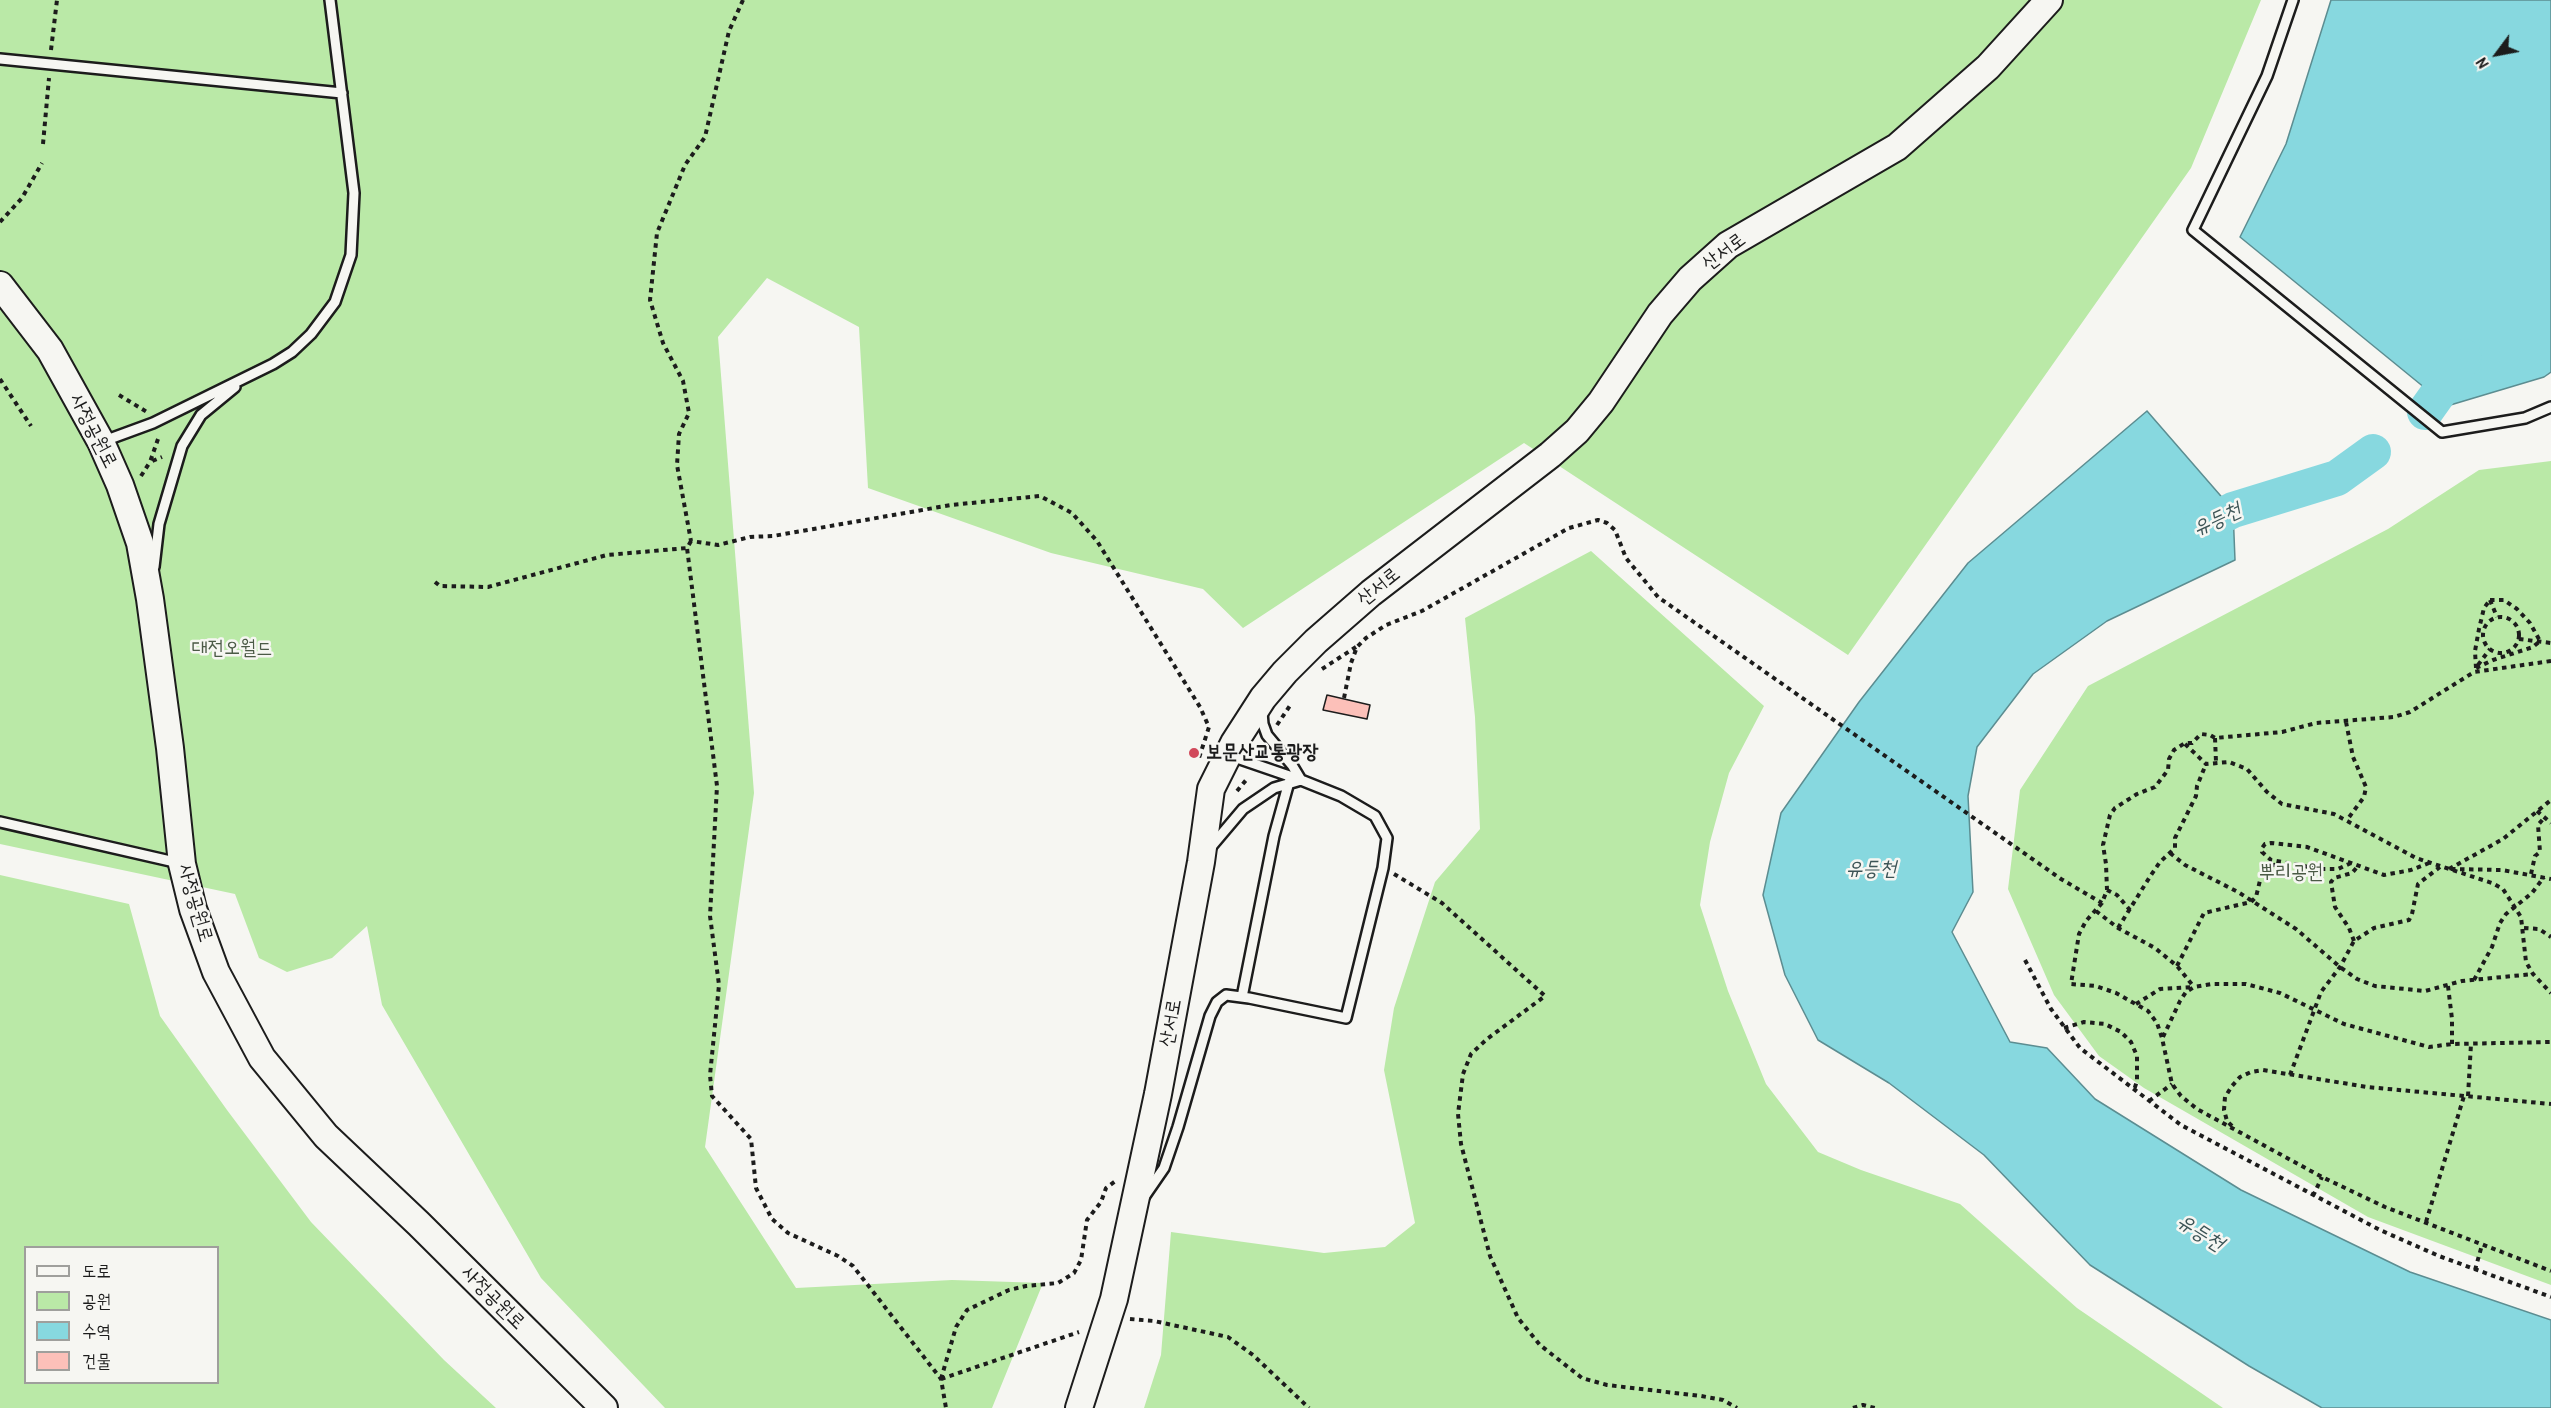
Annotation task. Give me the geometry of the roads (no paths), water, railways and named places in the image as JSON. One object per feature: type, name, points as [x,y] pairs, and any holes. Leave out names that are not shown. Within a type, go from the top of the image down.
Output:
[{"type":"street","name":"산서로","points":[[1079,1408],[1114,1299],[1158,1094],[1201,862],[1211,789],[1234,743],[1263,698],[1316,641],[1371,593],[1550,455],[1577,431],[1601,402],[1660,314],[1690,279],[1728,245],[1897,147],[1988,66],[2049,0]]},
{"type":"street","name":"사정공원로","points":[[0,285],[50,350],[101,442],[120,485],[140,543],[170,748],[182,864],[193,909],[216,972],[262,1058],[326,1136],[419,1224],[604,1408]]},
{"type":"lane","points":[[101,442],[153,423],[244,380],[292,352],[311,334],[335,302],[351,255],[354,193],[330,0]]},
{"type":"lane","points":[[2293,0],[2267,76],[2193,230],[2442,432],[2525,418],[2551,407]]},
{"type":"lane","points":[[0,59],[342,93]]},
{"type":"lane","points":[[150,599],[159,524],[179,454],[201,415],[244,380]]},
{"type":"lane","points":[[1263,698],[1263,724],[1267,735],[1292,765],[1301,780]]},
{"type":"lane","points":[[1130,1220],[1164,1168],[1210,1016],[1217,1002],[1226,995],[1346,1017],[1383,868],[1387,838],[1375,816],[1341,796],[1229,756]]},
{"type":"lane","points":[[1201,862],[1238,812],[1274,788],[1301,780]]},
{"type":"lane","points":[[1242,997],[1274,837],[1289,782]]},
{"type":"lane","points":[[0,822],[182,864]]},
{"type":"water","points":[[2331,0],[2551,0],[2551,372],[2544,377],[2447,406],[2240,237],[2286,144]]},
{"type":"water","name":"유등천","points":[[2147,411],[2233,510],[2235,560],[2107,621],[2033,674],[1977,747],[1968,796],[1973,892],[1952,932],[2010,1042],[2047,1048],[2095,1099],[2241,1190],[2410,1272],[2551,1320],[2551,1408],[2322,1408],[2249,1366],[2090,1265],[1984,1155],[1889,1083],[1818,1040],[1785,975],[1763,895],[1781,813],[1859,702],[1968,563]]},
{"type":"waterway","name":"유등천","points":[[2425,412],[2464,357]]},
{"type":"waterway","name":"유등천","points":[[2188,533],[2233,510],[2337,478],[2373,452]]},
{"type":"place","name":"보문산교통광장","points":[[1194,753]]},
{"type":"park label","name":"대전오월드","points":[[232,649]]},
{"type":"park label","name":"뿌리공원","points":[[2291,873]]}]
